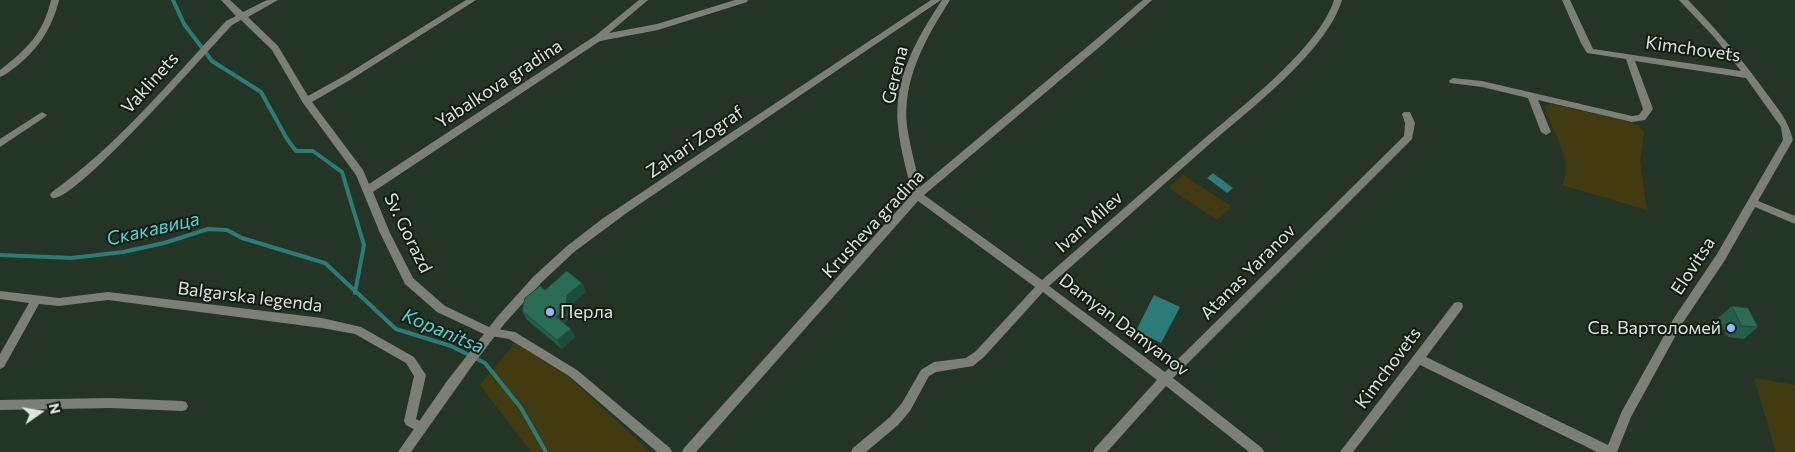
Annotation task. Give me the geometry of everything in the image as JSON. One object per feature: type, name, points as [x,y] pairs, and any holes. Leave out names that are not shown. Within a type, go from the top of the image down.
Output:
[{"type":"street","points":[[0,74],[24,56],[44,34],[52,17],[54,0]]},
{"type":"street","name":"Sv. Gorazd","points":[[225,0],[276,48],[306,100],[360,173],[385,233],[409,281],[441,309],[490,332],[511,335],[573,373],[666,452]]},
{"type":"street","name":"Vaklinets","points":[[55,195],[84,174],[137,122],[211,40],[229,23],[274,0]]},
{"type":"street","points":[[306,100],[347,78],[472,0]]},
{"type":"street","name":"Yabalkova gradina","points":[[368,190],[598,38],[644,0]]},
{"type":"street","points":[[598,38],[658,27],[744,0]]},
{"type":"street","name":"Zahari Zograf","points":[[404,452],[490,332],[538,278],[566,252],[596,229],[937,0]]},
{"type":"street","name":"Gerena","points":[[916,194],[902,117],[902,100],[913,57],[925,33],[946,0]]},
{"type":"street","name":"Krusheva gradina","points":[[688,452],[883,235],[916,194],[1148,0]]},
{"type":"street","name":"Ivan Milev","points":[[857,452],[894,421],[906,408],[925,373],[934,367],[969,363],[980,354],[1043,285],[1287,71],[1315,39],[1337,8],[1338,0]]},
{"type":"street","points":[[1566,0],[1590,51],[1629,57]]},
{"type":"street","name":"Kimchovets","points":[[1683,0],[1717,35],[1749,75]]},
{"type":"street","name":"Kimchovets","points":[[1532,97],[1632,119],[1642,118],[1648,109],[1629,57],[1749,75]]},
{"type":"street","points":[[1749,75],[1790,127]]},
{"type":"street","points":[[1453,80],[1482,84],[1532,97],[1546,132]]},
{"type":"street","name":"Atanas Yaranov","points":[[1099,452],[1166,378],[1409,137],[1410,123],[1407,114]]},
{"type":"street","points":[[0,144],[42,115]]},
{"type":"street","name":"Elovitsa","points":[[1610,452],[1626,415],[1678,321],[1721,257],[1788,140],[1790,127]]},
{"type":"street","name":"Damyan Damyanov","points":[[916,194],[1043,285],[1166,378],[1258,452]]},
{"type":"street","points":[[1752,202],[1795,220]]},
{"type":"street","name":"Balgarska legenda","points":[[0,294],[59,302],[108,296],[322,323],[357,330],[410,360],[420,375],[410,421],[421,428]]},
{"type":"street","points":[[0,364],[36,300]]},
{"type":"street","name":"Kimchovets","points":[[1346,452],[1458,306]]},
{"type":"street","points":[[1417,358],[1610,452]]},
{"type":"street","points":[[0,405],[110,403],[182,406]]},
{"type":"shaded area","points":[[1550,104],[1630,122],[1639,126],[1644,132],[1640,162],[1647,210],[1562,185],[1566,166],[1561,146],[1545,107]]},
{"type":"shaded area","points":[[1183,175],[1231,206],[1217,220],[1169,188]]},
{"type":"shaded area","points":[[515,343],[568,376],[650,452],[531,452],[480,385]]},
{"type":"shaded area","points":[[1754,378],[1795,385],[1795,452],[1776,452]]},
{"type":"water","points":[[1213,173],[1233,188],[1227,193],[1207,178]]},
{"type":"water","points":[[1154,295],[1180,307],[1161,343],[1136,331]]},
{"type":"building","name":"Перла","points":[[567,271],[582,283],[567,295],[566,309],[556,317],[571,329],[557,340],[522,311],[525,298],[540,286],[545,290]]},
{"type":"building","points":[[1732,306],[1748,308],[1758,327],[1742,326]]},
{"type":"waterway","points":[[173,0],[184,24],[212,61],[261,92],[287,139],[296,151],[313,151],[342,172],[364,245],[355,291]]},
{"type":"waterway","name":"Скакавица","points":[[0,255],[72,258],[123,252],[164,243],[208,229],[227,230],[242,238],[325,263],[355,291]]},
{"type":"waterway","name":"Kopanitsa","points":[[355,291],[396,329],[451,346],[485,363],[521,408],[546,452]]},
{"type":"place","name":"Перла","points":[[550,312]]},
{"type":"place","name":"Св. Вартоломей","points":[[1731,328]]}]
